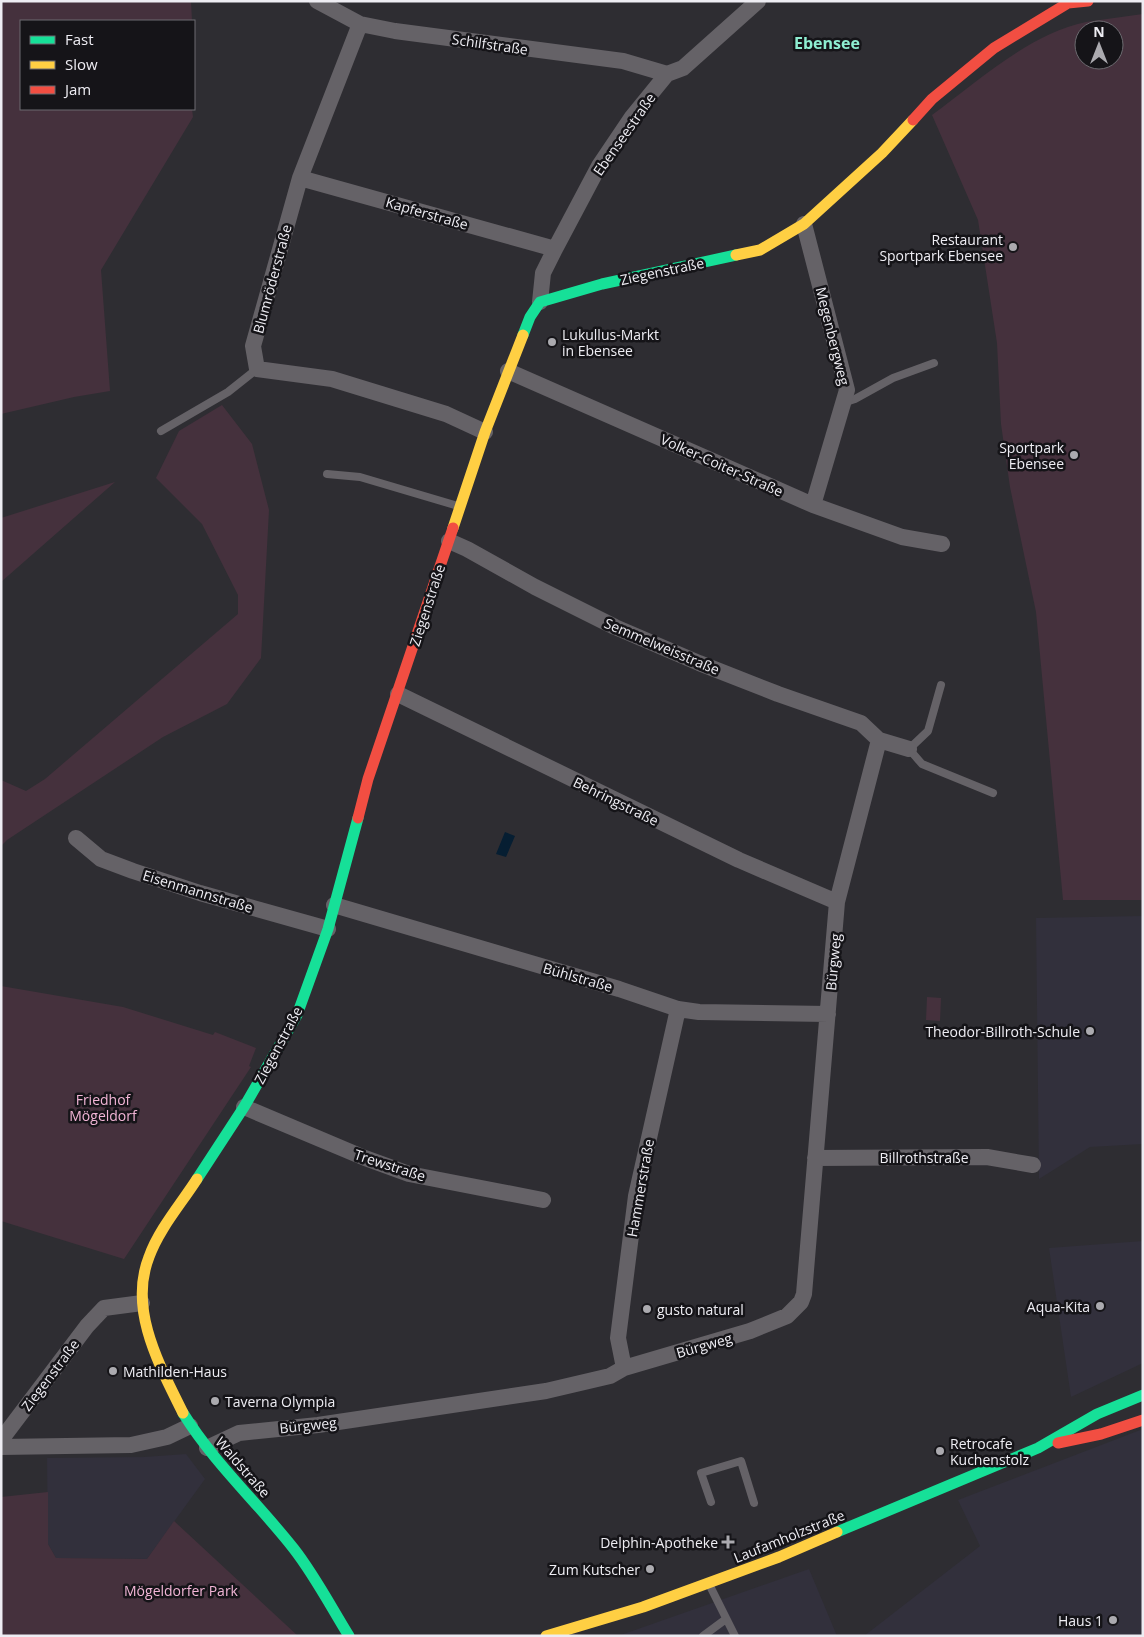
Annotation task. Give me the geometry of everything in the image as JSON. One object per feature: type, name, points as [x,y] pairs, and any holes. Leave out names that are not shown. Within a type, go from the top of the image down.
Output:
[{"type":"street","name":"Schilfstraße","points":[[317,1],[360,24],[394,31],[623,61],[667,74]]},
{"type":"street","name":"Ebenseestraße","points":[[540,302],[542,273],[600,166],[632,117],[667,74],[683,68],[758,1]]},
{"type":"street","name":"Ziegenstraße","points":[[1,1440],[87,1326],[104,1308],[142,1303],[148,1258],[244,1107],[297,1015],[328,929],[368,779],[485,432],[530,317],[540,302],[602,284],[760,250],[804,224],[882,153],[932,99],[994,48],[1068,2],[1088,1]]},
{"type":"street","name":"Blumröderstraße","points":[[257,369],[253,346],[300,178],[360,24]]},
{"type":"street","name":"Kapferstraße","points":[[300,178],[555,249]]},
{"type":"street","name":"Megenbergweg","points":[[804,224],[847,390],[813,505]]},
{"type":"street","points":[[257,369],[332,379],[446,414],[485,432]]},
{"type":"street","name":"Volker-Coiter-Straße","points":[[508,371],[813,505],[902,537],[942,544]]},
{"type":"street","name":"Semmelweisstraße","points":[[448,542],[467,549],[535,587],[624,630],[699,663],[778,694],[862,723],[879,740],[909,749]]},
{"type":"street","name":"Behringstraße","points":[[398,694],[739,860],[837,902]]},
{"type":"street","points":[[837,902],[879,740]]},
{"type":"street","name":"Eisenmannstraße","points":[[76,838],[101,859],[133,872],[328,929]]},
{"type":"street","name":"Bürgweg","points":[[207,1448],[239,1432],[318,1425],[546,1391],[610,1376],[624,1368],[750,1332],[787,1316],[797,1308],[802,1302],[804,1294],[837,902]]},
{"type":"street","name":"Bühlstraße","points":[[334,905],[619,989],[678,1009],[699,1012],[828,1014]]},
{"type":"street","name":"Hammerstraße","points":[[624,1368],[618,1338],[636,1196],[678,1009]]},
{"type":"street","name":"Trewstraße","points":[[244,1107],[365,1158],[409,1174],[543,1200]]},
{"type":"street","name":"Billrothstraße","points":[[815,1158],[987,1157],[1032,1165]]},
{"type":"street","name":"Waldstraße","points":[[142,1303],[156,1357],[190,1426],[294,1549],[349,1636]]},
{"type":"street","name":"Laufamholzstraße","points":[[546,1636],[615,1616],[810,1545],[1038,1448],[1097,1414],[1143,1395]]},
{"type":"street","name":"Laufamholzstraße","points":[[1038,1448],[1101,1434],[1143,1420]]},
{"type":"street","points":[[1,1446],[131,1445],[167,1437],[190,1426]]},
{"type":"lane","points":[[843,403],[855,399],[893,378],[934,363]]},
{"type":"lane","points":[[160,432],[228,392],[257,369]]},
{"type":"lane","points":[[327,474],[360,477],[460,507]]},
{"type":"lane","points":[[941,686],[928,731],[909,749],[922,764],[993,793]]},
{"type":"lane","points":[[711,1502],[701,1473],[741,1461],[754,1503]]},
{"type":"lane","points":[[709,1583],[734,1636]]},
{"type":"lane","points":[[703,1636],[726,1619]]},
{"type":"shaded area","name":"Theodor-Billroth-Schule","points":[[1143,916],[1143,1144],[1090,1147],[1039,1179],[1036,918]]},
{"type":"shaded area","name":"Aqua-Kita","points":[[1143,1241],[1143,1363],[1071,1397],[1049,1248]]},
{"type":"shaded area","points":[[1143,1429],[1143,1636],[864,1636],[980,1546],[958,1500]]},
{"type":"shaded area","points":[[186,1454],[205,1479],[147,1559],[56,1558],[48,1544],[47,1458],[144,1457]]},
{"type":"shaded area","points":[[809,1569],[837,1636],[618,1636]]},
{"type":"green space","points":[[1,1],[191,1],[192,20],[20,20],[20,110],[192,110],[193,117],[101,270],[110,391],[74,397],[1,414]]},
{"type":"green space","name":"Sportpark Ebensee","points":[[1143,14],[1143,900],[1063,900],[1036,612],[1010,487],[1001,424],[997,343],[978,220],[932,115],[1024,48],[1044,37],[1074,25],[1074,70],[1124,70],[1124,20],[1100,20]]},
{"type":"green space","points":[[222,405],[252,444],[269,510],[261,658],[227,704],[163,737],[7,840],[1,846],[1,780],[26,791],[45,779],[238,614],[238,595],[202,524],[156,478],[179,431]]},
{"type":"green space","points":[[115,482],[1,582],[1,518]]},
{"type":"green space","name":"Friedhof Mögeldorf","points":[[1,986],[123,1007],[213,1035],[215,1032],[256,1048],[249,1066],[251,1067],[124,1259],[1,1221]]},
{"type":"green space","points":[[927,997],[941,998],[940,1021],[926,1020]]},
{"type":"green space","name":"Mögeldorfer Park","points":[[48,1492],[48,1544],[56,1558],[147,1559],[174,1521],[298,1636],[1,1636],[1,1497]]},
{"type":"water","points":[[505,832],[515,836],[506,857],[496,854]]},
{"type":"traffic: fast","points":[[523,335],[530,317],[540,302],[602,284],[736,255]]},
{"type":"traffic: fast","points":[[197,1179],[244,1107],[297,1015],[328,929],[358,818]]},
{"type":"traffic: fast","points":[[837,1532],[1038,1448],[1097,1414],[1143,1395]]},
{"type":"traffic: fast","points":[[183,1413],[208,1449],[302,1559],[349,1636]]},
{"type":"traffic: slow","points":[[736,255],[760,250],[804,224],[882,153],[913,120]]},
{"type":"traffic: slow","points":[[453,528],[485,432],[523,335]]},
{"type":"traffic: slow","points":[[183,1413],[157,1357],[144,1317],[143,1277],[153,1247],[164,1227],[197,1179]]},
{"type":"traffic: slow","points":[[546,1636],[643,1607],[779,1557],[837,1532]]},
{"type":"traffic: jam","points":[[913,120],[932,99],[994,48],[1068,3],[1088,1]]},
{"type":"traffic: jam","points":[[358,818],[368,779],[453,528]]},
{"type":"traffic: jam","points":[[1058,1443],[1101,1434],[1143,1420]]},
{"type":"place","name":"Restaurant Sportpark Ebensee","points":[[1013,247]]},
{"type":"place","name":"Lukullus-Markt in Ebensee","points":[[552,342]]},
{"type":"place","name":"Sportpark Ebensee","points":[[1074,455]]},
{"type":"place","name":"Theodor-Billroth-Schule","points":[[1090,1031]]},
{"type":"place","name":"Aqua-Kita","points":[[1100,1306]]},
{"type":"place","name":"gusto natural","points":[[647,1309]]},
{"type":"place","name":"Mathilden-Haus","points":[[113,1371]]},
{"type":"place","name":"Taverna Olympia","points":[[215,1401]]},
{"type":"place","name":"Retrocafe Kuchenstolz","points":[[940,1451]]},
{"type":"place","name":"Delphin-Apotheke","points":[[728,1542]]},
{"type":"place","name":"Zum Kutscher","points":[[650,1569]]},
{"type":"place","name":"Haus 1","points":[[1113,1620]]},
{"type":"district","name":"Ebensee","points":[[827,43]]}]
